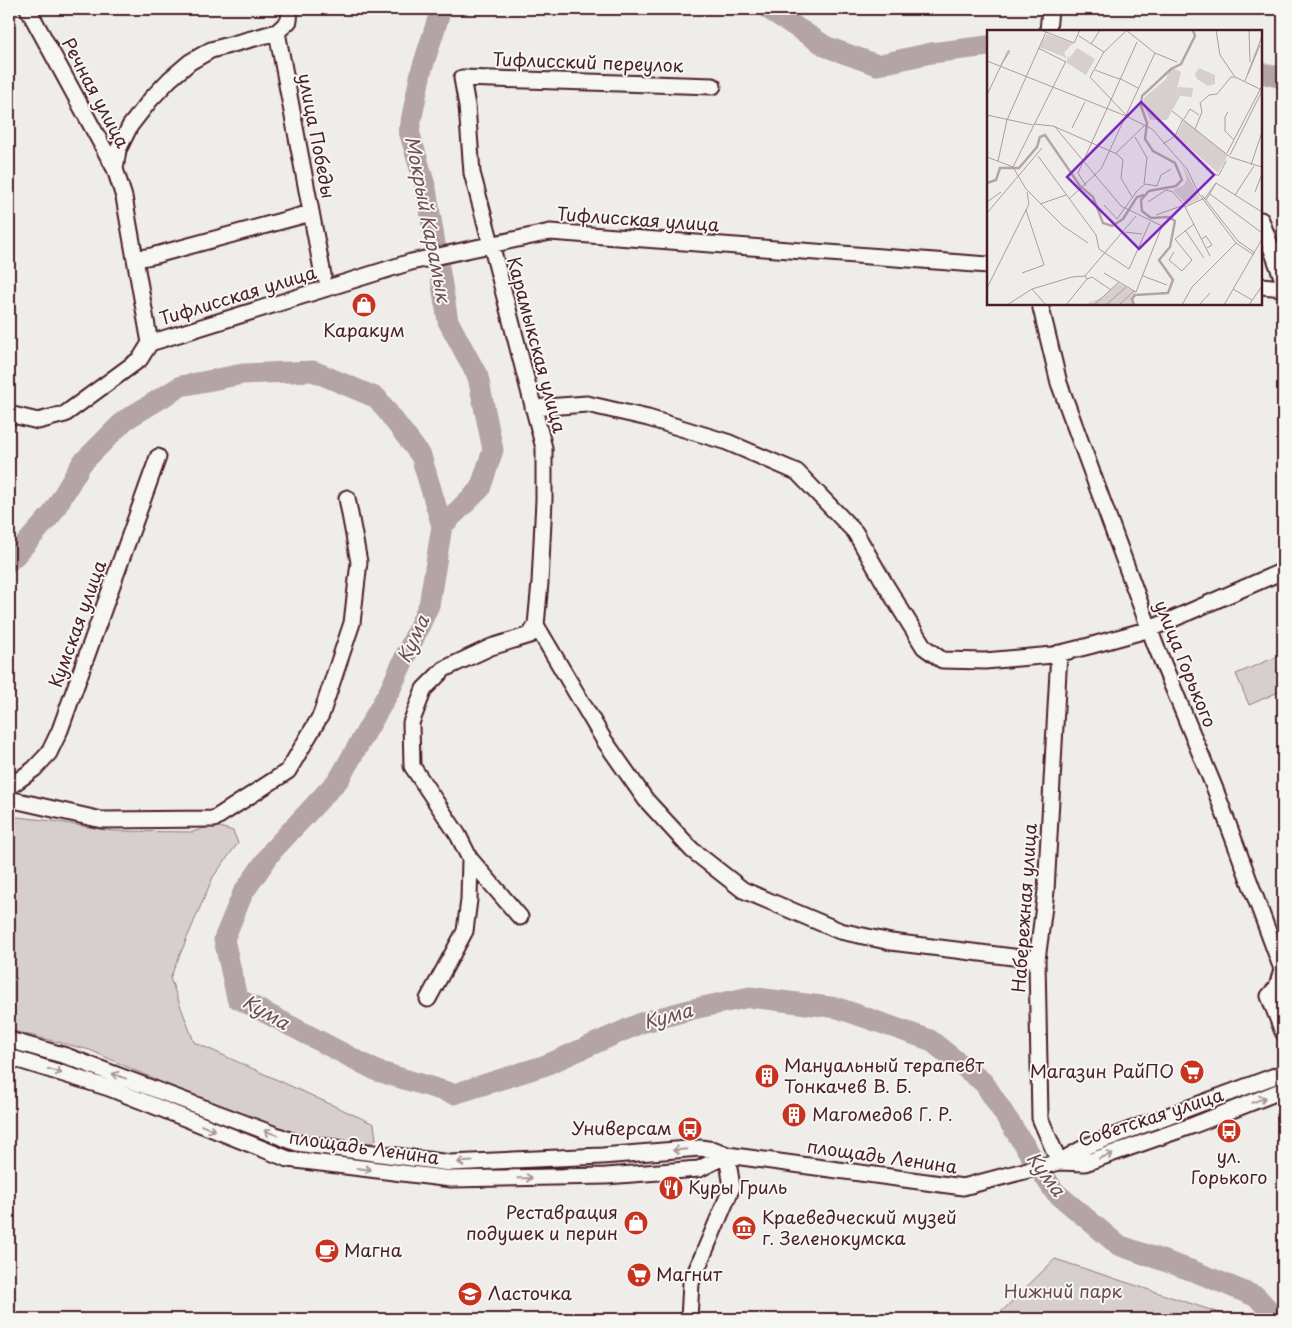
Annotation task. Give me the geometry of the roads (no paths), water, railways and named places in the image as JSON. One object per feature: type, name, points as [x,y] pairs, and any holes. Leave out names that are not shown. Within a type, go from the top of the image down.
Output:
[{"type":"street","name":"Речная улица","points":[[28,9],[115,169],[124,197],[150,343]]},
{"type":"street","points":[[277,32],[289,21],[290,9]]},
{"type":"street","points":[[1048,30],[1050,11]]},
{"type":"street","name":"Речная улица","points":[[115,169],[118,150],[130,126],[151,99],[190,62],[210,50],[277,32]]},
{"type":"street","name":"улица Победы","points":[[277,32],[323,275]]},
{"type":"street","name":"Тифлисский переулок","points":[[462,78],[713,86]]},
{"type":"street","name":"Карамыкская улица","points":[[462,78],[472,173],[544,448],[544,510],[536,625]]},
{"type":"street","points":[[135,259],[311,213]]},
{"type":"street","points":[[1262,223],[1283,280]]},
{"type":"street","name":"Тифлисская улица","points":[[150,343],[411,262],[550,232],[987,265]]},
{"type":"street","points":[[1262,286],[1283,288]]},
{"type":"street","name":"улица Горького","points":[[1040,305],[1059,383],[1150,628],[1215,789],[1282,969],[1277,987],[1270,996],[1283,1032]]},
{"type":"street","points":[[9,414],[38,420],[65,414],[140,359],[150,343]]},
{"type":"street","points":[[533,408],[587,404],[648,418],[727,442],[797,472],[855,532],[924,647],[942,660],[985,661],[1060,653],[1150,628],[1283,572]]},
{"type":"street","name":"Кумская улица","points":[[9,787],[34,769],[50,753],[57,738],[158,457]]},
{"type":"street","points":[[9,800],[102,820],[214,819],[288,771],[321,715],[352,623],[359,562],[347,498]]},
{"type":"street","points":[[520,917],[470,860],[458,835],[412,766],[411,723],[424,689],[444,669],[491,647],[530,635],[536,625],[604,740],[646,800],[692,850],[743,890],[840,931],[891,942],[1037,960]]},
{"type":"street","name":"Набережная улица","points":[[1059,1162],[1040,1118],[1037,960],[1046,891],[1060,653]]},
{"type":"street","points":[[428,999],[465,931],[469,900],[470,860]]},
{"type":"street","name":"площадь Ленина","points":[[9,1040],[66,1056],[297,1142],[450,1163],[602,1156],[700,1148],[715,1150],[727,1155],[963,1187],[1059,1162]]},
{"type":"street","name":"площадь Ленина","points":[[9,1057],[109,1088],[288,1159],[451,1179],[606,1176],[699,1169],[727,1155]]},
{"type":"street","name":"Советская улица","points":[[1059,1162],[1087,1146],[1283,1073]]},
{"type":"street","name":"Советская улица","points":[[1059,1162],[1085,1163],[1194,1125],[1283,1090]]},
{"type":"street","points":[[689,1319],[690,1284],[732,1188],[727,1155]]},
{"type":"waterway","name":"Мокрый Карамык","points":[[441,9],[421,72],[409,131],[426,189],[448,321],[478,377],[493,450],[480,489],[442,526]]},
{"type":"waterway","name":"Мокрый Карамык","points":[[768,9],[827,47],[877,65],[931,53],[987,46]]},
{"type":"waterway","name":"Мокрый Карамык","points":[[1262,73],[1283,78]]},
{"type":"waterway","name":"Кума","points":[[9,561],[52,514],[82,463],[125,420],[181,386],[243,374],[313,371],[377,398],[421,456],[442,526],[429,605],[390,690],[339,779],[273,850],[243,893],[224,939],[237,998],[377,1071],[454,1094],[546,1065],[641,1023],[693,1009],[750,997],[838,1008],[930,1040],[984,1083],[1054,1191],[1118,1245],[1196,1272],[1257,1297],[1277,1319]]},
{"type":"place","name":"Каракум","points":[[364,305]]},
{"type":"place","name":"Магазин РайПО","points":[[1192,1072]]},
{"type":"place","name":"Мануальный терапевт Тонкачев В. Б.","points":[[767,1076]]},
{"type":"place","name":"Магомедов Г. Р.","points":[[794,1115]]},
{"type":"place","name":"Универсам","points":[[690,1129]]},
{"type":"place","name":"ул. Горького","points":[[1229,1131]]},
{"type":"place","name":"Куры Гриль","points":[[671,1188]]},
{"type":"place","name":"Реставрация подушек и перин","points":[[636,1223]]},
{"type":"place","name":"Краеведческий музей г. Зеленокумска","points":[[744,1228]]},
{"type":"place","name":"Магна","points":[[327,1251]]},
{"type":"place","name":"Магнит","points":[[639,1275]]},
{"type":"place","name":"Ласточка","points":[[470,1294]]},
{"type":"park label","name":"Нижний парк","points":[[1063,1292]]}]
